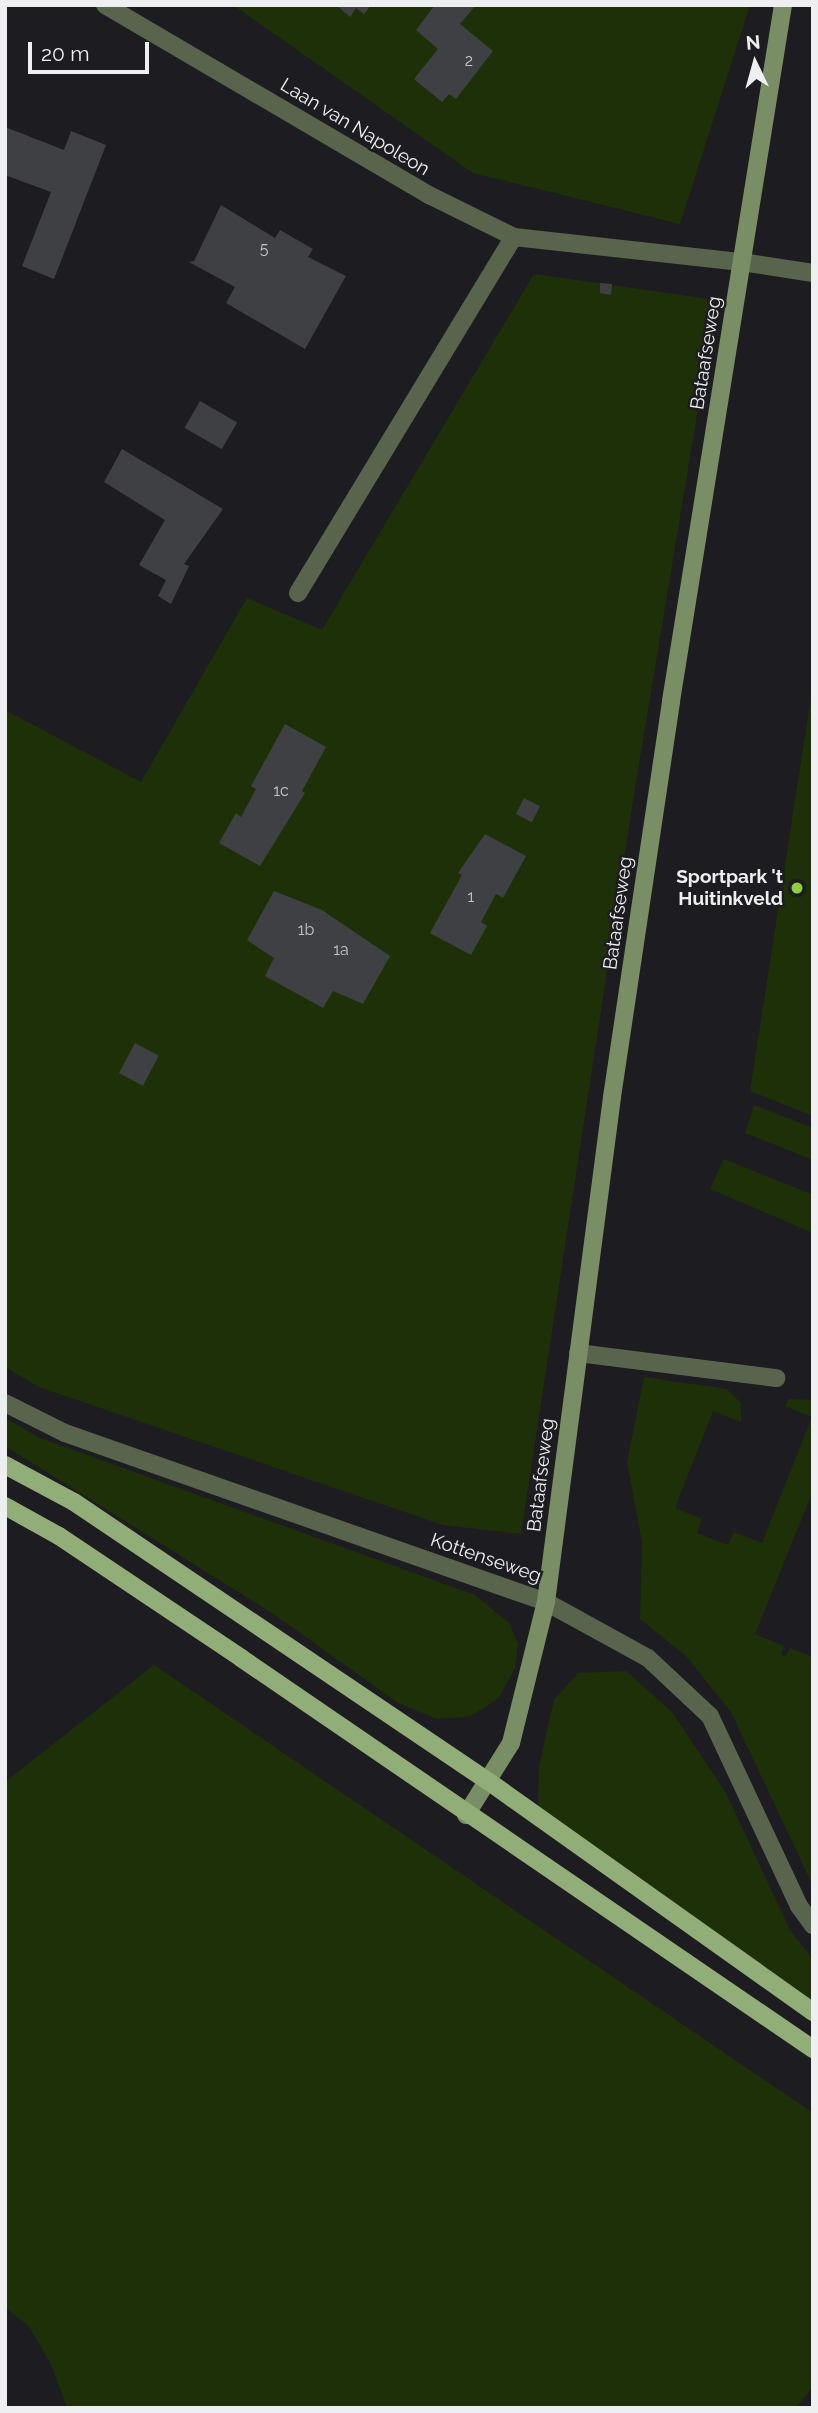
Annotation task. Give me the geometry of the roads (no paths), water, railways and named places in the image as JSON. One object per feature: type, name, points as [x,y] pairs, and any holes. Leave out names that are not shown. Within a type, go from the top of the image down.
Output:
[{"type":"main road","name":"Bataafseweg","points":[[466,1815],[510,1743],[546,1602],[578,1353],[671,701],[783,5]]},
{"type":"main road","points":[[5,1465],[74,1502],[488,1781],[813,2012]]},
{"type":"main road","points":[[5,1506],[59,1536],[813,2049]]},
{"type":"street","name":"Laan van Napoleon","points":[[105,5],[429,195],[514,237],[742,262],[813,273]]},
{"type":"street","points":[[298,593],[514,237]]},
{"type":"street","points":[[578,1353],[775,1378]]},
{"type":"street","name":"Kottenseweg","points":[[5,1403],[65,1433],[546,1602],[648,1658],[710,1716],[799,1906],[813,1925]]},
{"type":"place","name":"Sportpark 't Huitinkveld","points":[[797,888]]}]
